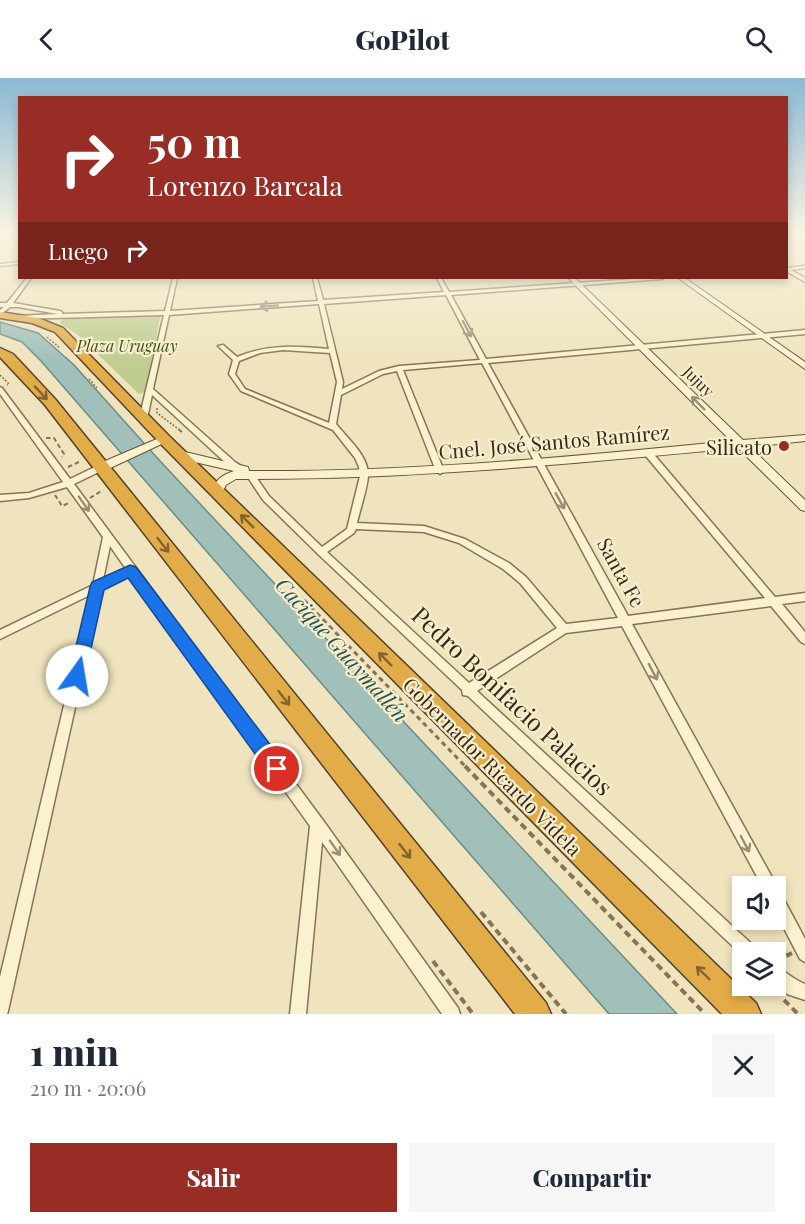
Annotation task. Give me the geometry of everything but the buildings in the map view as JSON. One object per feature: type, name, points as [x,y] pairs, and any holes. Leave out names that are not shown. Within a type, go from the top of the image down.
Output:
[{"type":"highway","name":"Gobernador Ricardo Videla","points":[[5,312],[59,330],[143,419],[155,443],[181,455],[745,1014]]},
{"type":"highway","points":[[0,352],[9,357],[50,402],[535,1014]]},
{"type":"street","points":[[5,312],[28,279]]},
{"type":"street","points":[[143,419],[175,279]]},
{"type":"street","points":[[315,279],[319,303],[340,379],[340,393],[332,418],[333,428]]},
{"type":"street","name":"Santa Fe","points":[[440,279],[764,876]]},
{"type":"street","points":[[5,312],[80,316],[168,312],[448,294],[574,281],[633,279]]},
{"type":"street","points":[[682,279],[805,366]]},
{"type":"street","name":"Jujuy","points":[[574,281],[805,507]]},
{"type":"street","points":[[0,305],[5,312]]},
{"type":"street","points":[[5,312],[80,316]]},
{"type":"street","points":[[340,393],[381,372],[399,368],[805,332]]},
{"type":"street","points":[[221,346],[236,360]]},
{"type":"street","points":[[321,552],[351,531],[354,526],[364,476],[359,457],[333,428],[243,390],[232,374],[236,360],[248,353],[279,347],[333,351]]},
{"type":"street","points":[[399,368],[440,471]]},
{"type":"street","name":"Pedro Bonifacio Palacios","points":[[150,390],[232,464],[248,473],[266,498],[321,552],[467,691],[739,942]]},
{"type":"street","points":[[2,394],[317,824],[452,1014]]},
{"type":"street","name":"Cnel. José Santos Ramírez","points":[[217,492],[220,483],[226,477],[248,473],[364,476],[540,465],[805,438]]},
{"type":"street","points":[[0,498],[27,498],[43,494],[155,443]]},
{"type":"street","points":[[648,453],[805,639]]},
{"type":"street","name":"Cnel. José Santos Ramírez","points":[[181,455],[248,473]]},
{"type":"street","points":[[354,526],[424,529],[462,541],[506,566],[523,580],[564,629]]},
{"type":"street","points":[[0,1011],[98,587],[107,537]]},
{"type":"street","points":[[0,635],[130,571]]},
{"type":"street","points":[[467,691],[564,629],[805,597]]},
{"type":"street","points":[[298,1014],[317,824]]},
{"type":"street","points":[[786,918],[804,951]]},
{"type":"street","points":[[786,983],[805,992]]},
{"type":"path","points":[[46,336],[65,353]]},
{"type":"path","points":[[86,375],[102,392]]},
{"type":"path","points":[[299,595],[705,1014]]},
{"type":"path","points":[[786,957],[804,951]]},
{"type":"green space","name":"Plaza Uruguay","points":[[155,315],[160,317],[147,387],[145,392],[139,394],[78,335],[60,323],[61,320],[66,319]]},
{"type":"water","points":[[0,322],[38,333],[74,365],[160,461],[677,1014],[609,1014],[41,361],[22,342],[0,334]]},
{"type":"place","name":"Silicato","points":[[784,446]]},
{"type":"route","points":[[77,676],[98,587],[130,571],[277,769]]},
{"type":"water label","name":"Cacique Guaymallén","points":[[343,649]]}]
